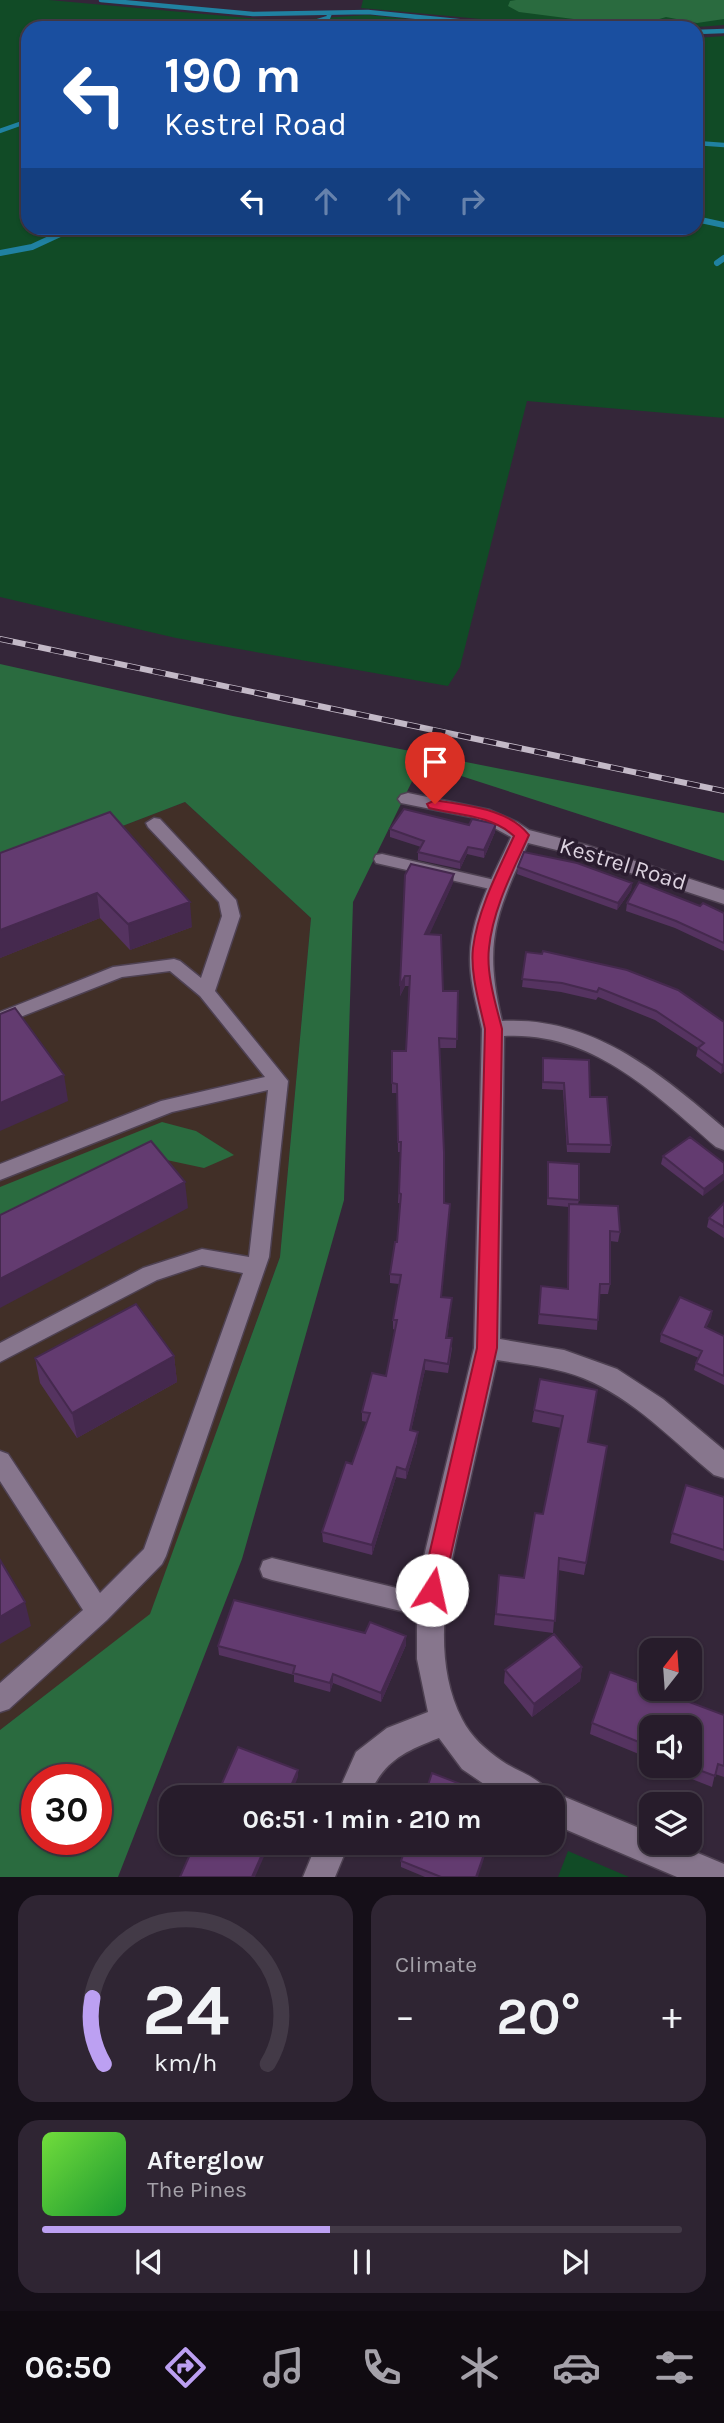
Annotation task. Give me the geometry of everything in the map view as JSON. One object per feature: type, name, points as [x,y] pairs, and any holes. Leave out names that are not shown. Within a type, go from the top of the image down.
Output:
[{"type":"street","name":"Kestrel Road","points":[[408,799],[487,815],[508,823],[522,835],[579,849],[724,897]]},
{"type":"street","points":[[512,1785],[489,1772],[457,1740],[447,1720],[436,1684],[430,1607],[434,1573],[487,1348],[493,1029],[481,950],[493,901],[522,835]]},
{"type":"street","points":[[493,1029],[518,1025],[544,1027],[607,1049],[678,1101],[724,1141]]},
{"type":"street","points":[[487,1348],[549,1358],[606,1376],[651,1405],[724,1466]]},
{"type":"street","points":[[357,1785],[367,1763],[398,1739],[447,1720]]},
{"type":"street","points":[[565,1813],[716,1877]]},
{"type":"lane","points":[[154,823],[227,900],[231,916],[206,992]]},
{"type":"lane","points":[[382,859],[499,886]]},
{"type":"lane","points":[[0,1019],[119,971],[174,965],[206,992],[279,1081],[259,1257],[154,1556],[98,1612],[0,1700]]},
{"type":"lane","points":[[0,1172],[168,1105],[279,1081]]},
{"type":"lane","points":[[0,1353],[149,1273],[202,1257],[256,1268]]},
{"type":"lane","points":[[0,1461],[98,1612]]},
{"type":"lane","points":[[272,1569],[430,1607]]},
{"type":"shaded area","points":[[185,802],[311,918],[280,1257],[150,1615],[0,1730],[0,873]]},
{"type":"green space","points":[[0,0],[49,0],[281,21],[21,21],[21,235],[703,235],[703,38],[724,36],[724,418],[527,401],[460,667],[448,686],[176,638],[0,597]]},
{"type":"green space","points":[[363,0],[724,0],[724,25],[703,26],[703,21],[508,21],[361,8]]},
{"type":"green space","points":[[724,0],[724,19],[703,22],[666,17],[653,21],[589,21],[519,12],[508,6],[510,1]]},
{"type":"green space","points":[[367,15],[429,21],[281,21]]},
{"type":"green space","points":[[0,664],[233,716],[724,813],[724,861],[421,763],[353,902],[344,1200],[242,1559],[118,1877],[0,1877],[0,1730],[150,1614],[280,1257],[311,918],[185,802],[0,873]]},
{"type":"green space","points":[[162,1122],[196,1131],[234,1155],[204,1168],[162,1159],[0,1239],[0,1187]]},
{"type":"green space","points":[[568,1851],[629,1877],[558,1877]]},
{"type":"building","points":[[404,809],[469,825],[472,819],[496,824],[484,850],[468,847],[460,862],[418,852],[424,841],[390,829]]},
{"type":"building","points":[[110,812],[190,902],[128,924],[97,893],[0,930],[0,853]]},
{"type":"building","points":[[524,852],[577,863],[632,883],[618,903],[518,867]]},
{"type":"building","points":[[411,864],[454,874],[425,934],[441,935],[443,991],[458,991],[457,1039],[439,1038],[444,1203],[450,1204],[441,1297],[452,1298],[446,1338],[452,1338],[448,1364],[425,1360],[410,1430],[418,1432],[406,1470],[397,1467],[372,1545],[322,1532],[346,1462],[352,1464],[370,1413],[362,1412],[372,1373],[386,1376],[397,1320],[393,1320],[401,1275],[390,1274],[397,1242],[401,1194],[401,1142],[398,1142],[397,1084],[392,1083],[392,1051],[406,1051],[410,976],[405,976],[400,986],[405,875]]},
{"type":"building","points":[[639,882],[700,906],[703,903],[724,913],[724,943],[627,903]]},
{"type":"building","points":[[543,951],[627,970],[678,990],[724,1022],[724,1064],[698,1048],[704,1043],[656,1011],[599,988],[597,992],[562,983],[522,979],[526,952],[542,954]]},
{"type":"building","points":[[15,1008],[64,1075],[0,1103],[0,1014]]},
{"type":"building","points":[[543,1058],[589,1060],[590,1097],[607,1097],[611,1145],[568,1144],[564,1083],[543,1082]]},
{"type":"building","points":[[690,1137],[724,1163],[724,1174],[704,1189],[663,1156]]},
{"type":"building","points":[[151,1141],[185,1182],[0,1279],[0,1215]]},
{"type":"building","points":[[548,1162],[579,1164],[579,1200],[548,1198]]},
{"type":"building","points":[[724,1203],[724,1227],[709,1218]]},
{"type":"building","points":[[569,1204],[618,1206],[620,1232],[610,1231],[610,1284],[600,1284],[598,1320],[539,1314],[541,1286],[568,1289]]},
{"type":"building","points":[[680,1297],[712,1311],[705,1327],[724,1336],[724,1376],[696,1363],[702,1351],[661,1334]]},
{"type":"building","points":[[136,1304],[174,1356],[72,1413],[35,1358]]},
{"type":"building","points":[[540,1379],[597,1390],[588,1442],[607,1446],[586,1563],[559,1558],[555,1621],[496,1614],[499,1575],[524,1578],[535,1513],[543,1514],[563,1416],[534,1410]]},
{"type":"building","points":[[686,1485],[724,1497],[724,1550],[672,1533]]},
{"type":"building","points":[[0,1560],[25,1602],[0,1617]]},
{"type":"building","points":[[234,1600],[365,1633],[370,1622],[406,1636],[381,1693],[333,1674],[330,1683],[293,1673],[295,1666],[218,1646]]},
{"type":"building","points":[[554,1634],[582,1667],[534,1704],[505,1670]]},
{"type":"building","points":[[610,1672],[639,1683],[639,1701],[687,1701],[724,1715],[724,1766],[718,1764],[715,1776],[702,1771],[702,1715],[639,1715],[639,1742],[592,1723]]},
{"type":"building","points":[[238,1747],[298,1770],[291,1785],[221,1785]]},
{"type":"building","points":[[432,1773],[463,1785],[428,1785]]},
{"type":"building","points":[[190,1855],[262,1855],[252,1877],[180,1877]]},
{"type":"building","points":[[403,1855],[484,1855],[476,1877],[441,1877],[401,1861]]},
{"type":"waterway","points":[[101,0],[253,14],[368,12],[457,21]]},
{"type":"waterway","points":[[318,21],[328,18],[330,13]]},
{"type":"waterway","points":[[703,32],[724,31]]},
{"type":"waterway","points":[[0,131],[21,124]]},
{"type":"waterway","points":[[703,144],[724,145]]},
{"type":"waterway","points":[[703,220],[724,225]]},
{"type":"waterway","points":[[0,253],[32,247],[58,235]]},
{"type":"waterway","points":[[717,263],[724,258]]},
{"type":"railway","points":[[0,639],[724,791]]},
{"type":"route","points":[[432,1590],[487,1348],[493,1029],[481,950],[493,901],[522,835],[508,823],[487,815],[435,804]]}]
